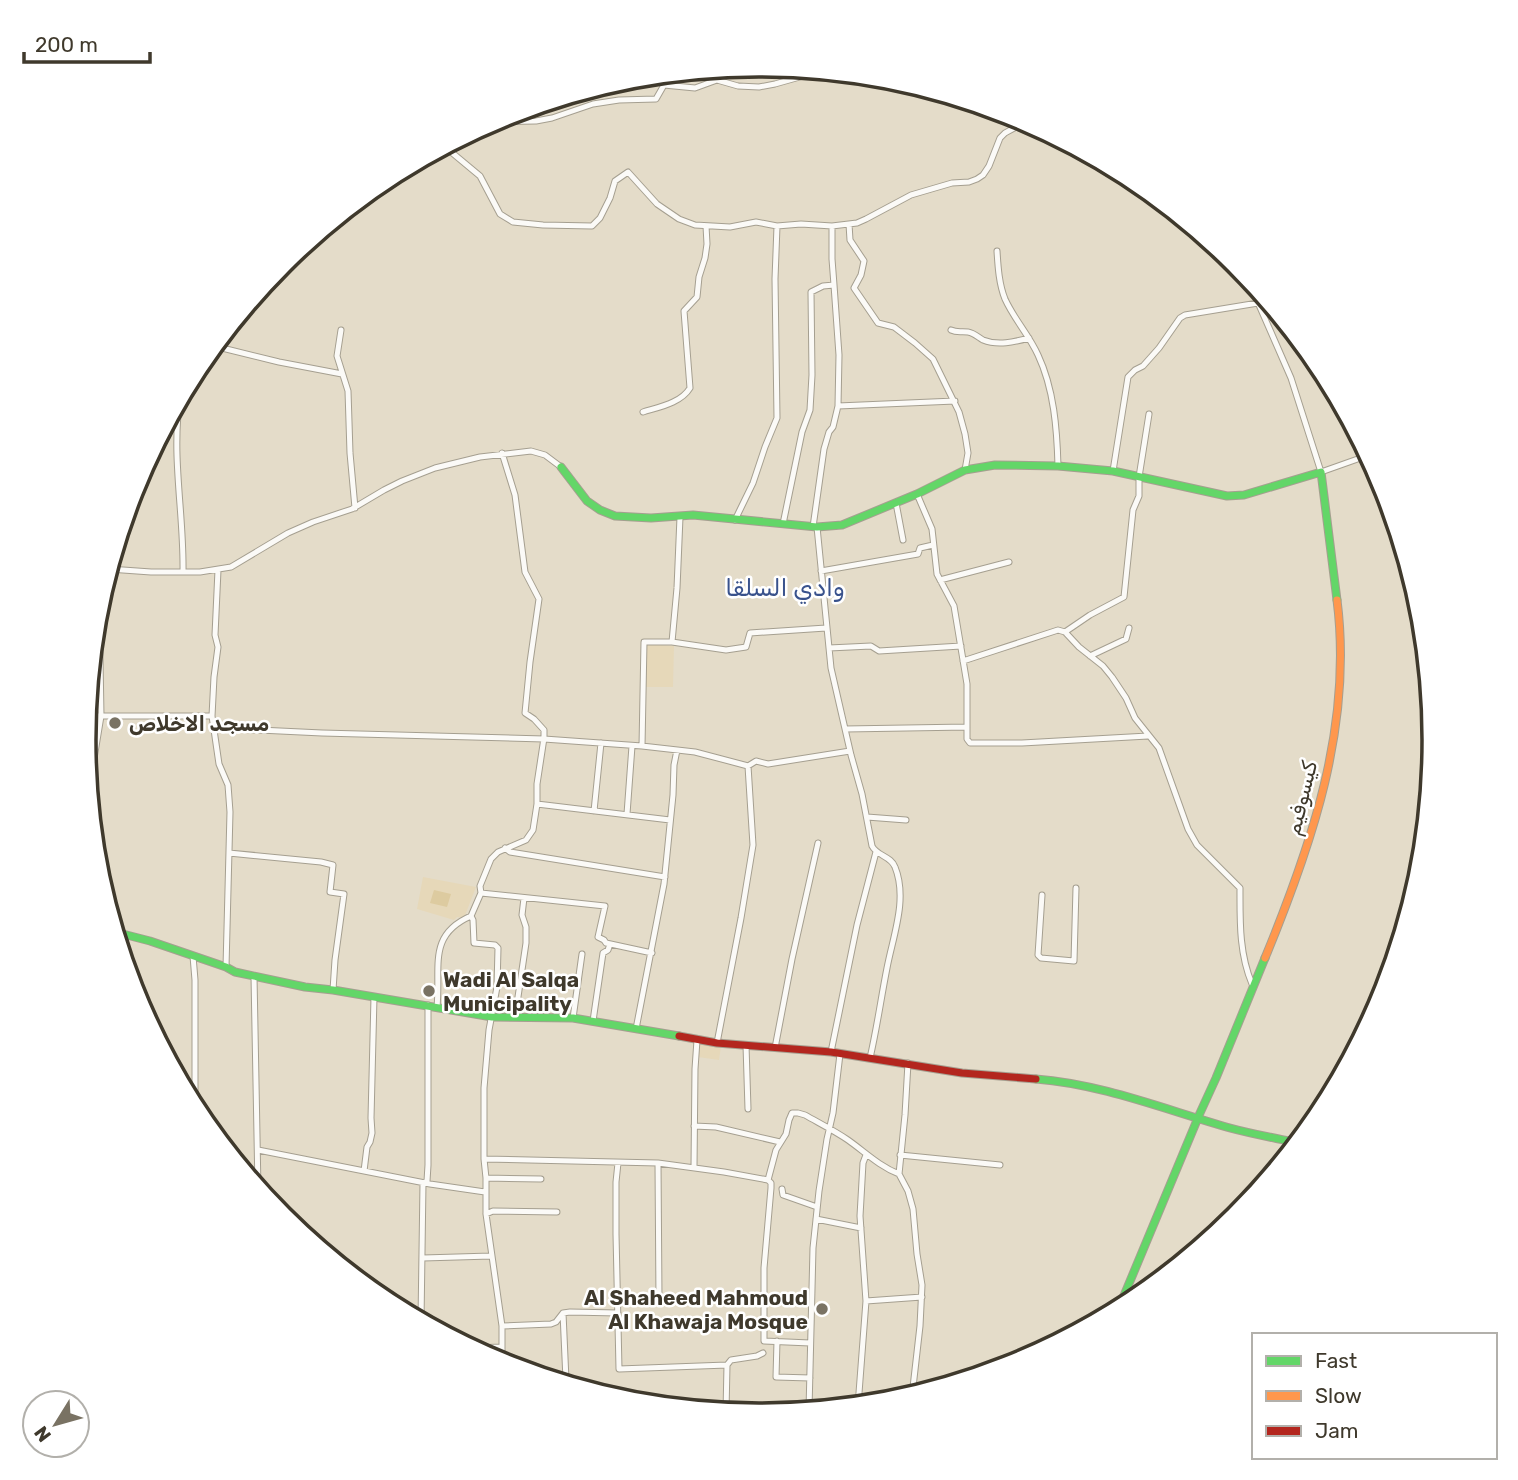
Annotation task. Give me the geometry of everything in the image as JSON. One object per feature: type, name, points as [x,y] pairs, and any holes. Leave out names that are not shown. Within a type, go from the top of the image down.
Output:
[{"type":"street","points":[[520,121],[552,118],[593,104],[656,99],[664,85],[695,88],[717,80],[738,86],[759,87],[797,78]]},
{"type":"street","points":[[452,153],[480,176],[500,214],[513,222],[592,226],[600,218],[615,181],[628,172],[657,204],[679,219],[695,225],[730,227],[756,222],[777,226],[832,226],[857,223],[911,195],[977,179],[989,166],[1000,138],[1015,128]]},
{"type":"street","points":[[849,224],[850,240],[864,261],[854,288],[878,323],[894,327],[933,359],[955,401],[965,434],[968,453],[965,471]]},
{"type":"street","points":[[643,412],[686,395],[690,388],[684,311],[696,297],[707,244],[706,226]]},
{"type":"street","points":[[735,520],[753,483],[777,418],[777,226]]},
{"type":"street","points":[[832,226],[839,355],[838,406],[824,449],[815,527],[831,668],[871,843],[876,852],[894,864],[898,884],[899,906],[870,1058]]},
{"type":"street","points":[[997,251],[1004,298],[1039,355],[1050,390],[1056,424],[1058,466]]},
{"type":"street","points":[[783,524],[802,432],[810,410],[811,292],[823,286],[834,285]]},
{"type":"street","points":[[1114,471],[1127,383],[1131,373],[1143,366],[1185,315],[1257,303]]},
{"type":"street","name":"كيسوفيم","points":[[1126,1292],[1301,866],[1327,775],[1334,731],[1340,624],[1321,472],[1300,404],[1259,305]]},
{"type":"street","points":[[341,330],[337,356],[348,391],[355,508]]},
{"type":"street","points":[[951,330],[968,332],[997,343],[1029,338]]},
{"type":"street","points":[[225,348],[342,374]]},
{"type":"street","points":[[838,406],[955,401]]},
{"type":"street","points":[[1065,632],[1124,597],[1133,510],[1139,496],[1139,477],[1149,414]]},
{"type":"street","points":[[177,423],[183,572]]},
{"type":"street","points":[[119,569],[183,572],[231,567],[288,533],[355,508],[384,490],[419,474],[502,453],[541,453],[561,467],[582,496],[607,514],[634,518],[693,515],[815,527],[850,522],[965,471],[995,464],[1114,471],[1227,496],[1244,495],[1359,458]]},
{"type":"street","points":[[437,1007],[439,950],[442,939],[450,928],[471,915],[491,859],[498,852],[530,835],[537,804],[544,730],[525,713],[539,599],[525,572],[515,495],[502,453]]},
{"type":"street","points":[[917,494],[932,529],[936,569],[954,602],[967,684],[967,739],[972,744],[1149,736]]},
{"type":"street","points":[[896,503],[903,540]]},
{"type":"street","points":[[672,642],[680,517]]},
{"type":"street","points":[[821,571],[919,555],[920,548],[933,545]]},
{"type":"street","points":[[940,580],[1009,562]]},
{"type":"street","points":[[218,570],[215,635],[218,647],[212,716],[219,764],[228,785],[230,812],[226,967]]},
{"type":"street","points":[[642,746],[644,642],[672,642],[726,650],[746,647],[750,633],[826,628]]},
{"type":"street","points":[[1090,656],[1126,639],[1129,628]]},
{"type":"street","points":[[963,661],[1058,630],[1065,632],[1103,666],[1126,698],[1135,718],[1159,748],[1188,829],[1197,845],[1240,888],[1242,953],[1252,984]]},
{"type":"street","points":[[829,648],[871,646],[879,651],[961,646]]},
{"type":"street","points":[[96,746],[101,716],[100,669]]},
{"type":"street","points":[[97,716],[212,716]]},
{"type":"street","points":[[845,729],[967,727]]},
{"type":"street","points":[[214,728],[601,743],[695,752],[748,766],[756,761],[768,764],[850,751]]},
{"type":"street","points":[[594,811],[601,743]]},
{"type":"street","points":[[627,814],[632,746]]},
{"type":"street","points":[[636,1029],[665,877],[677,750]]},
{"type":"street","points":[[717,1043],[753,845],[748,766]]},
{"type":"street","points":[[537,804],[670,820]]},
{"type":"street","points":[[867,817],[906,820]]},
{"type":"street","points":[[775,1048],[818,843]]},
{"type":"street","points":[[505,848],[510,852],[665,877]]},
{"type":"street","points":[[831,1052],[854,937],[876,852]]},
{"type":"street","points":[[229,853],[333,865],[330,892],[344,894],[333,989]]},
{"type":"street","points":[[1042,895],[1038,955],[1041,958],[1074,961],[1076,888]]},
{"type":"street","points":[[481,893],[605,906],[598,937],[610,944],[652,953]]},
{"type":"street","points":[[515,1017],[526,943],[526,927],[522,915],[524,898]]},
{"type":"street","points":[[471,915],[474,943],[495,945],[498,948],[497,987],[484,1088],[484,1159],[486,1214],[502,1326],[502,1352]]},
{"type":"street","points":[[126,935],[235,972],[304,987],[428,1004],[492,1017],[573,1018],[717,1043],[831,1052],[962,1073],[1065,1081],[1231,1128],[1287,1141]]},
{"type":"street","points":[[593,1021],[603,953],[608,950],[610,944]]},
{"type":"street","points":[[573,1018],[582,954]]},
{"type":"street","points":[[193,956],[195,1087]]},
{"type":"street","points":[[254,976],[258,1173]]},
{"type":"street","points":[[364,1171],[367,1146],[372,1133],[370,1118],[374,997]]},
{"type":"street","points":[[421,1310],[424,1183],[427,1181],[428,1004]]},
{"type":"street","points":[[694,1167],[697,1040]]},
{"type":"street","points":[[746,1045],[748,1109]]},
{"type":"street","points":[[809,1401],[813,1248],[817,1207],[834,1113],[840,1054]]},
{"type":"street","points":[[908,1063],[899,1174],[914,1209],[922,1285],[913,1384]]},
{"type":"street","points":[[810,1343],[764,1341],[764,1268],[771,1183],[768,1180],[792,1113],[805,1115],[846,1138],[866,1155],[899,1174]]},
{"type":"street","points":[[694,1126],[716,1127],[780,1142]]},
{"type":"street","points":[[258,1150],[424,1183],[485,1192]]},
{"type":"street","points":[[859,1395],[866,1301],[861,1228],[863,1163],[866,1155]]},
{"type":"street","points":[[900,1155],[1000,1165]]},
{"type":"street","points":[[484,1159],[658,1163],[768,1180]]},
{"type":"street","points":[[618,1163],[619,1369],[727,1365]]},
{"type":"street","points":[[658,1163],[659,1300]]},
{"type":"street","points":[[486,1178],[541,1180]]},
{"type":"street","points":[[782,1189],[783,1195],[817,1207]]},
{"type":"street","points":[[486,1214],[493,1211],[557,1212]]},
{"type":"street","points":[[816,1219],[861,1228]]},
{"type":"street","points":[[423,1258],[491,1256]]},
{"type":"street","points":[[866,1301],[922,1297]]},
{"type":"street","points":[[502,1326],[551,1324],[563,1313],[618,1313]]},
{"type":"street","points":[[563,1313],[566,1374]]},
{"type":"street","points":[[777,1341],[776,1377],[810,1378]]},
{"type":"street","points":[[493,1347],[502,1347]]},
{"type":"street","points":[[726,1402],[727,1365],[731,1360],[763,1353]]},
{"type":"shaded area","points":[[647,644],[674,646],[673,687],[642,687]]},
{"type":"shaded area","points":[[423,877],[476,887],[464,918],[457,917],[454,920],[417,909]]},
{"type":"shaded area","points":[[434,890],[451,894],[447,907],[430,903]]},
{"type":"shaded area","points":[[699,1043],[721,1046],[719,1060],[698,1057]]},
{"type":"traffic: fast","points":[[561,467],[587,501],[615,516],[651,518],[693,515],[817,527],[842,525],[917,494],[965,470],[995,465],[1058,466],[1113,471],[1227,496],[1244,495],[1321,472],[1337,600]]},
{"type":"traffic: fast","points":[[126,935],[235,972],[305,987],[492,1017],[573,1018],[679,1036]]},
{"type":"traffic: fast","points":[[1126,1292],[1265,958]]},
{"type":"traffic: fast","points":[[1036,1079],[1110,1092],[1230,1128],[1287,1141]]},
{"type":"traffic: slow","points":[[1265,958],[1298,872],[1325,783],[1339,693],[1337,600]]},
{"type":"traffic: jam","points":[[679,1036],[717,1043],[831,1052],[962,1073],[1036,1079]]},
{"type":"place","name":"مسجد الاخلاص","points":[[115,723]]},
{"type":"place","name":"Wadi Al Salqa Municipality","points":[[429,991]]},
{"type":"place","name":"Al Shaheed Mahmoud Al Khawaja Mosque","points":[[822,1309]]},
{"type":"district","name":"وادي السلقا","points":[[785,588]]}]
